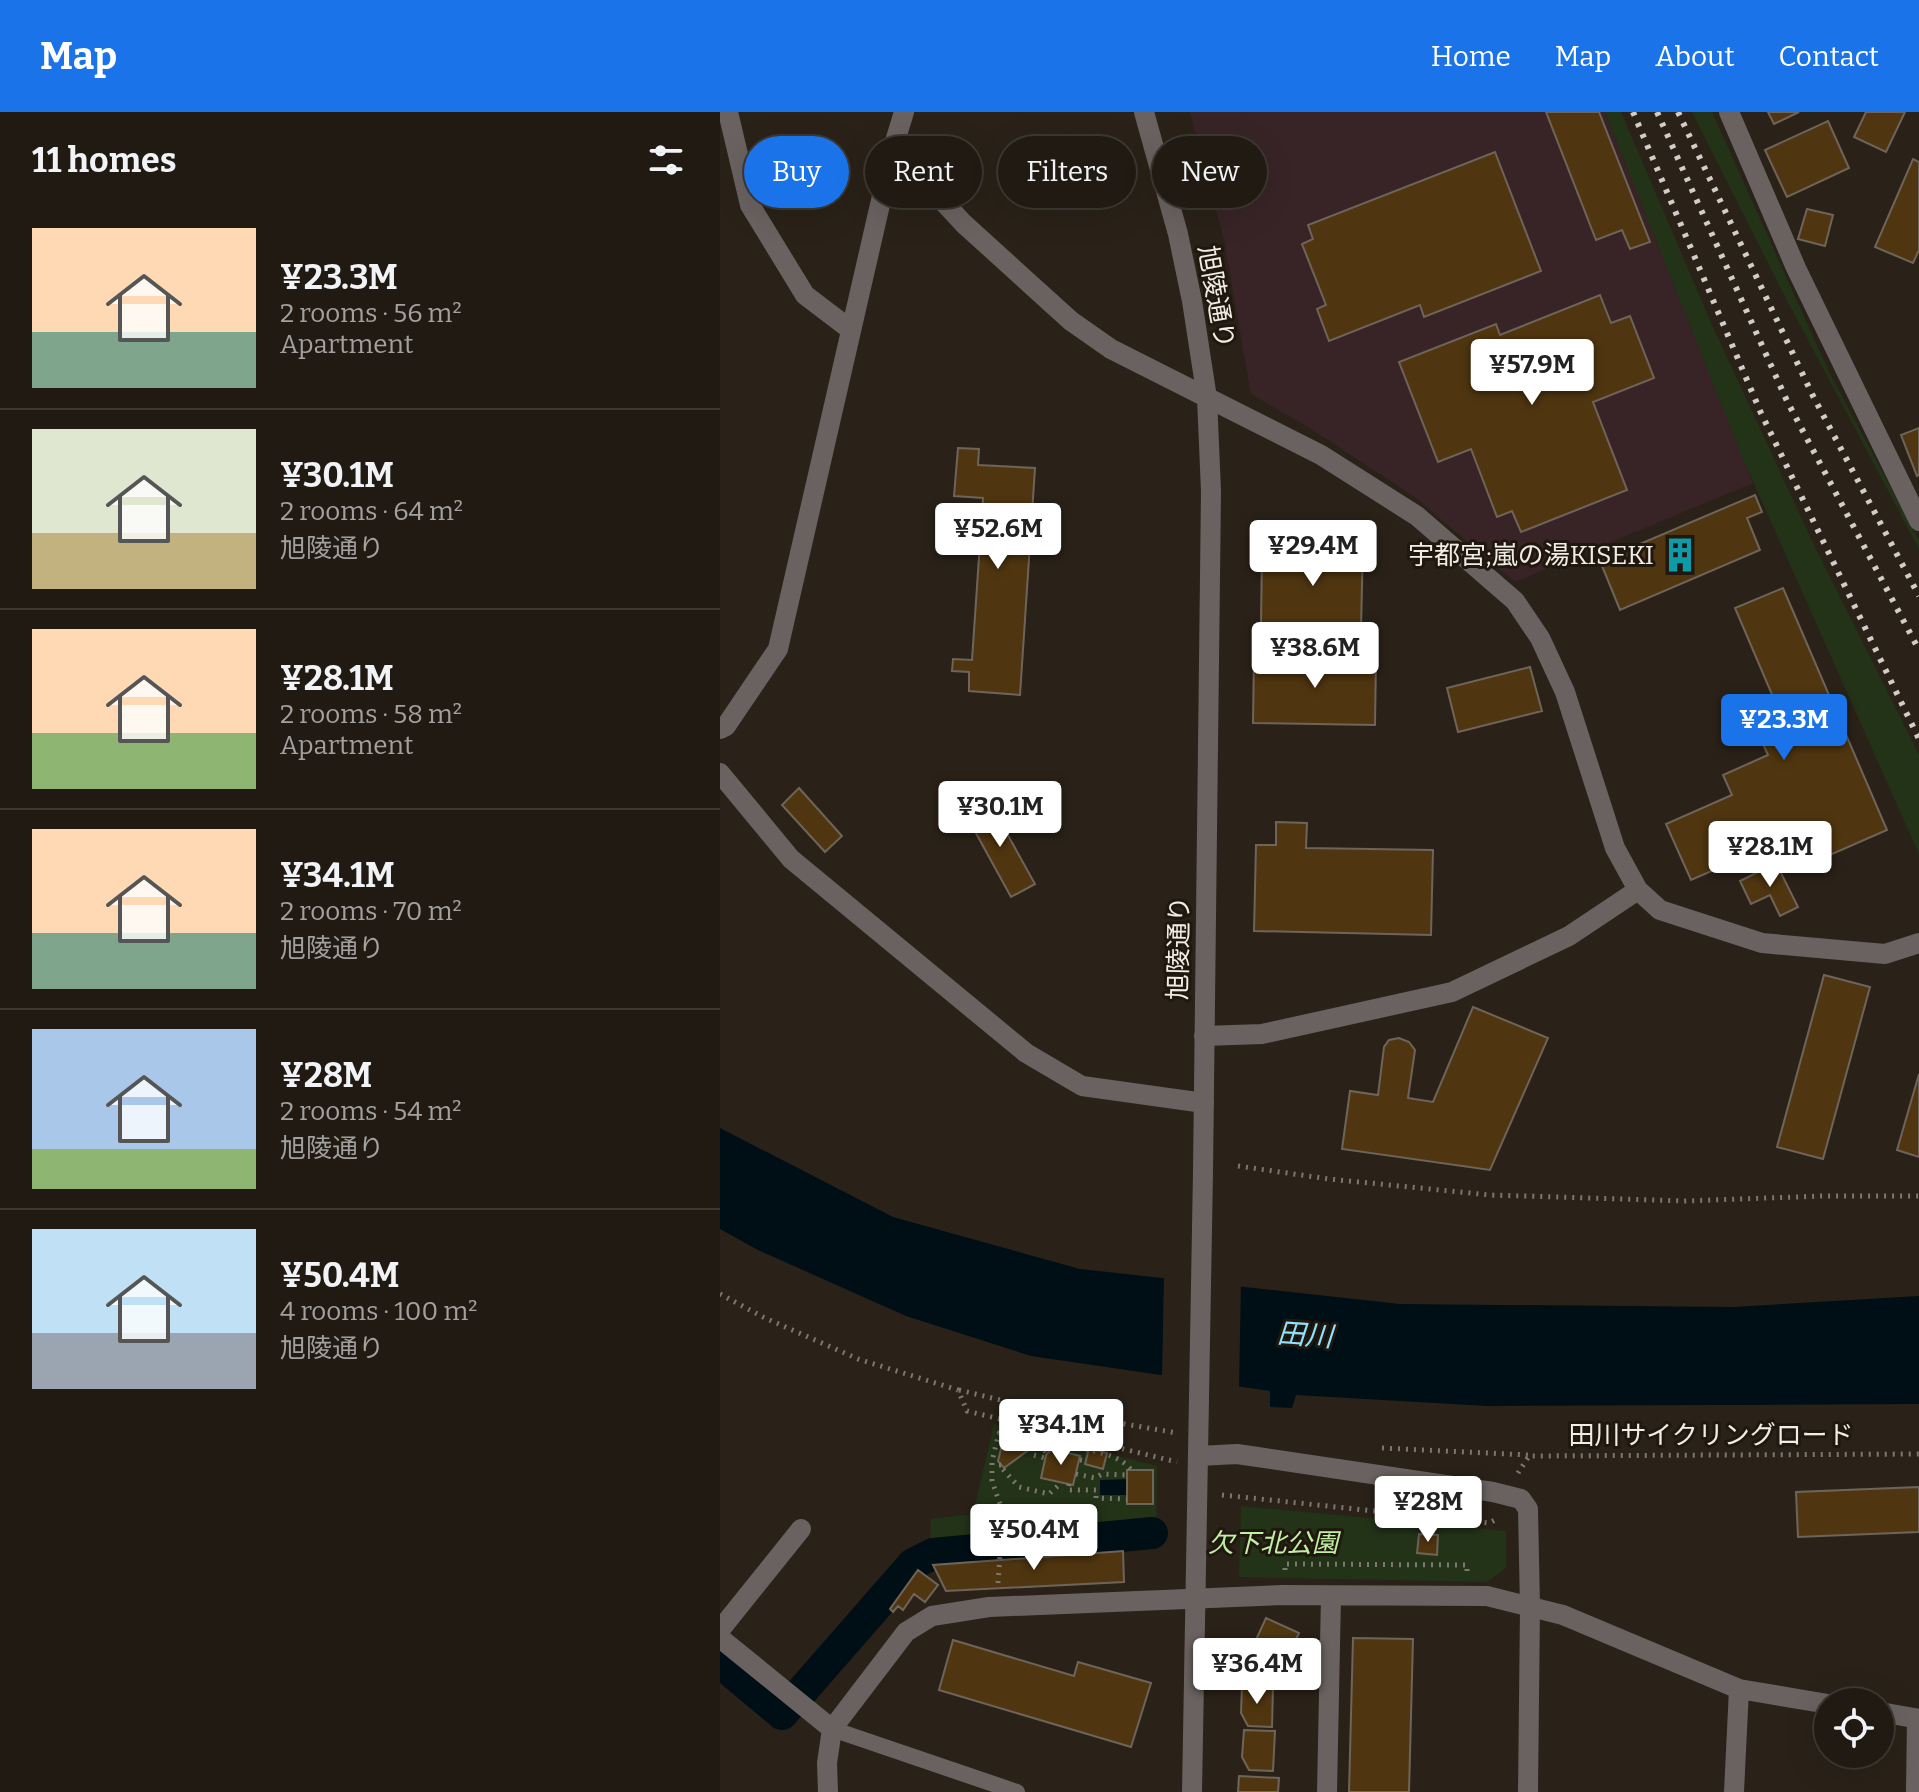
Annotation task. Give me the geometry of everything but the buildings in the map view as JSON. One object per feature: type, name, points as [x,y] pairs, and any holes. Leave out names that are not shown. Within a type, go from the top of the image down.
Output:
[{"type":"street","points":[[728,112],[750,205],[805,295],[851,330]]},
{"type":"street","points":[[897,136],[904,112]]},
{"type":"street","name":"旭陵通り","points":[[1144,112],[1178,234],[1207,398],[1211,491],[1192,1792]]},
{"type":"street","points":[[1729,112],[1796,268],[1919,521]]},
{"type":"street","points":[[720,729],[726,726],[778,649],[879,208]]},
{"type":"street","points":[[949,208],[1071,321],[1111,349],[1321,455],[1417,516],[1515,601],[1540,638],[1565,692],[1615,848],[1638,890],[1660,910],[1762,943],[1885,954],[1919,943]]},
{"type":"street","points":[[720,773],[791,859],[1026,1053],[1082,1086],[1204,1103]]},
{"type":"street","points":[[1204,1036],[1262,1034],[1452,992],[1569,936],[1638,890]]},
{"type":"street","points":[[1199,1456],[1237,1454],[1493,1492],[1521,1499],[1528,1509],[1528,1792]]},
{"type":"street","points":[[720,1630],[801,1529]]},
{"type":"street","points":[[828,1792],[827,1763],[832,1729],[906,1632],[932,1616],[989,1607],[1283,1595],[1487,1596],[1563,1615],[1739,1689],[1814,1702]]},
{"type":"street","points":[[1327,1792],[1331,1596]]},
{"type":"street","points":[[720,1638],[832,1729]]},
{"type":"street","points":[[1734,1792],[1739,1689]]},
{"type":"street","points":[[1894,1715],[1918,1719],[1916,1792]]},
{"type":"lane","points":[[832,1729],[1017,1792]]},
{"type":"path","points":[[1238,1166],[1329,1179],[1490,1195],[1684,1201],[1919,1196]]},
{"type":"path","points":[[720,1294],[763,1317],[858,1359],[958,1390],[1038,1409],[1179,1434],[1178,1462],[1184,1472]]},
{"type":"path","points":[[958,1390],[967,1411],[1178,1462]]},
{"type":"path","points":[[1000,1557],[1003,1513],[992,1481],[992,1461],[999,1433],[1003,1437]]},
{"type":"path","points":[[1034,1455],[1047,1456],[1036,1442],[1107,1455],[1127,1463],[1129,1472],[1102,1474],[1095,1478],[1076,1474]]},
{"type":"path","name":"田川サイクリングロード","points":[[1370,1447],[1529,1456],[1919,1454]]},
{"type":"path","points":[[1516,1478],[1529,1456]]},
{"type":"path","points":[[1001,1465],[1019,1487],[1049,1494],[1061,1483]]},
{"type":"path","points":[[1069,1484],[1068,1490],[1096,1490],[1096,1498],[1127,1499]]},
{"type":"path","points":[[1219,1495],[1489,1523],[1496,1521],[1500,1515]]},
{"type":"shaded area","points":[[1190,112],[1605,112],[1753,483],[1515,582],[1416,498],[1313,430],[1251,394],[1216,208],[1267,208],[1267,136],[1196,136]]},
{"type":"green space","points":[[1605,112],[1621,112],[1712,325],[1813,543],[1919,755],[1919,854],[1743,459]]},
{"type":"green space","points":[[1692,112],[1712,112],[1829,372],[1919,540],[1919,549],[1782,291]]},
{"type":"green space","points":[[994,1424],[1157,1466],[1156,1525],[930,1547],[931,1519],[973,1514]]},
{"type":"green space","name":"欠下北公園","points":[[1241,1506],[1506,1531],[1506,1568],[1487,1582],[1239,1577]]},
{"type":"water","name":"田川","points":[[720,1128],[893,1217],[1080,1269],[1400,1304],[1733,1307],[1919,1296],[1919,1404],[1487,1406],[1296,1395],[1292,1408],[1270,1407],[1270,1391],[1031,1356],[906,1316],[758,1250],[720,1229]]},
{"type":"water","points":[[1132,1479],[1132,1495],[1100,1495],[1100,1480]]},
{"type":"pier","points":[[1164,1274],[1241,1282],[1239,1390],[1162,1379]]},
{"type":"waterway","points":[[720,1662],[782,1714],[913,1564],[933,1554],[1152,1533]]},
{"type":"railway","points":[[1633,112],[1761,413],[1919,739]]},
{"type":"railway","points":[[1657,112],[1787,401],[1919,650]]},
{"type":"railway","points":[[1678,112],[1813,396],[1919,596]]},
{"type":"place","name":"宇都宮;嵐の湯KISEKI","points":[[1680,555]]}]
